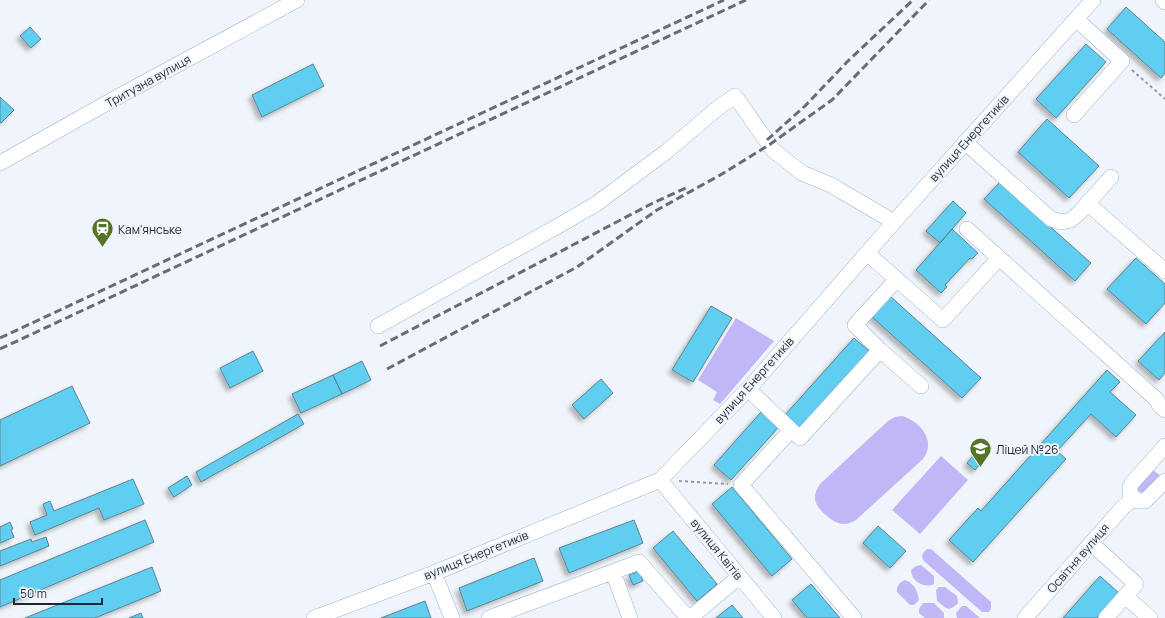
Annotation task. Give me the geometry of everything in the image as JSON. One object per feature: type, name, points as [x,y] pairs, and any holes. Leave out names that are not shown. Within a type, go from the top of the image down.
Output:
[{"type":"street","name":"Тритузна вулиця","points":[[0,162],[297,0]]},
{"type":"street","name":"вулиця Енергетиків","points":[[314,618],[434,573],[660,480],[748,389],[894,222],[1093,0]]},
{"type":"street","points":[[1074,115],[1122,61],[1076,18]]},
{"type":"street","points":[[378,326],[596,204],[666,152],[734,96],[773,150],[784,160],[802,173],[831,185],[894,222]]},
{"type":"street","points":[[965,142],[1051,219],[1061,222],[1071,220],[1111,177]]},
{"type":"street","points":[[1087,203],[1165,271]]},
{"type":"street","points":[[967,229],[1156,399],[1160,406],[1165,410]]},
{"type":"street","points":[[867,253],[943,320],[999,258]]},
{"type":"street","points":[[897,279],[855,325],[880,350],[921,386]]},
{"type":"street","points":[[748,389],[800,438],[880,350]]},
{"type":"street","points":[[791,430],[741,485],[854,618]]},
{"type":"street","points":[[1165,446],[1130,487],[1129,491],[1133,499],[1137,501],[1146,501],[1165,481]]},
{"type":"street","name":"вулиця Квітів","points":[[660,480],[774,618]]},
{"type":"street","name":"Освітня вулиця","points":[[1025,618],[1124,506],[1133,499]]},
{"type":"street","points":[[1092,543],[1136,584],[1106,618]]},
{"type":"street","points":[[489,618],[639,562],[689,618],[739,577]]},
{"type":"street","points":[[613,572],[630,618]]},
{"type":"street","points":[[434,573],[452,618]]},
{"type":"street","points":[[1125,596],[1150,618]]},
{"type":"path","points":[[1122,61],[1165,99]]},
{"type":"path","points":[[660,480],[741,485]]},
{"type":"shaded area","points":[[736,318],[774,341],[720,404],[713,400],[717,392],[698,380]]},
{"type":"shaded area","points":[[902,416],[915,422],[920,427],[927,439],[927,452],[923,459],[856,520],[844,524],[833,520],[819,509],[815,501],[816,493],[821,483],[888,421],[895,417]]},
{"type":"shaded area","points":[[941,456],[968,480],[920,534],[892,510]]},
{"type":"shaded area","points":[[1152,469],[1162,477],[1145,493],[1142,493],[1137,490],[1137,487]]},
{"type":"shaded area","points":[[927,549],[931,549],[991,602],[991,609],[989,612],[982,612],[924,561],[922,557],[923,553]]},
{"type":"shaded area","points":[[921,565],[934,576],[934,584],[922,585],[913,578],[911,570],[916,566]]},
{"type":"shaded area","points":[[905,580],[913,585],[917,593],[919,600],[914,605],[910,605],[897,592],[899,584]]},
{"type":"shaded area","points":[[939,587],[945,587],[957,596],[958,603],[955,606],[949,609],[937,601],[936,590]]},
{"type":"shaded area","points":[[923,603],[934,603],[944,613],[944,618],[925,618],[919,613],[919,609]]},
{"type":"shaded area","points":[[962,606],[966,606],[980,618],[957,618],[956,613]]},
{"type":"building","points":[[1126,7],[1165,42],[1165,73],[1161,78],[1107,29]]},
{"type":"building","points":[[30,27],[41,39],[31,48],[20,36]]},
{"type":"building","points":[[1086,44],[1106,62],[1056,118],[1036,99]]},
{"type":"building","points":[[313,64],[324,86],[262,117],[252,95]]},
{"type":"building","points":[[0,97],[14,110],[1,123],[0,122]]},
{"type":"building","points":[[1047,119],[1099,166],[1069,198],[1018,152]]},
{"type":"building","points":[[1000,182],[1091,263],[1075,281],[984,199]]},
{"type":"building","points":[[953,201],[966,213],[940,243],[926,231]]},
{"type":"building","points":[[952,229],[978,253],[972,259],[970,258],[945,285],[947,287],[941,293],[916,270]]},
{"type":"building","points":[[1136,258],[1165,284],[1165,303],[1146,324],[1107,289]]},
{"type":"building","points":[[890,296],[981,378],[962,398],[871,316]]},
{"type":"building","points":[[711,306],[732,318],[693,382],[672,370]]},
{"type":"building","points":[[1165,332],[1165,373],[1159,380],[1138,361]]},
{"type":"building","points":[[854,338],[869,351],[799,428],[785,415]]},
{"type":"building","points":[[253,351],[263,371],[230,388],[220,368]]},
{"type":"building","points":[[362,361],[371,380],[342,394],[333,375]]},
{"type":"building","points":[[1107,370],[1120,382],[1110,392],[1136,415],[1116,437],[1091,414],[1057,451],[1066,459],[973,562],[949,540],[978,508],[981,511]]},
{"type":"building","points":[[333,375],[342,394],[301,413],[292,394]]},
{"type":"building","points":[[601,379],[613,393],[584,419],[572,405]]},
{"type":"building","points":[[72,386],[90,423],[0,466],[0,420]]},
{"type":"building","points":[[761,412],[778,428],[731,480],[714,465]]},
{"type":"building","points":[[298,414],[304,424],[201,482],[196,472]]},
{"type":"building","points":[[978,450],[986,457],[975,470],[967,463]]},
{"type":"building","points":[[187,476],[192,485],[174,497],[168,488]]},
{"type":"building","points":[[133,479],[144,504],[104,520],[99,508],[35,535],[30,522],[47,515],[43,504],[50,501],[54,511]]},
{"type":"building","points":[[732,487],[792,559],[772,576],[712,504]]},
{"type":"building","points":[[145,520],[154,542],[0,607],[0,580]]},
{"type":"building","points":[[634,520],[643,543],[569,573],[559,548]]},
{"type":"building","points":[[10,522],[14,537],[0,543],[0,527]]},
{"type":"building","points":[[878,526],[906,551],[890,568],[863,543]]},
{"type":"building","points":[[673,531],[717,584],[697,601],[653,548]]},
{"type":"building","points":[[46,537],[49,546],[0,566],[0,551],[31,539],[32,542]]},
{"type":"building","points":[[534,558],[543,581],[467,611],[459,588]]},
{"type":"building","points":[[152,567],[161,591],[95,618],[25,618]]},
{"type":"building","points":[[639,571],[643,581],[633,585],[629,575]]},
{"type":"building","points":[[1100,576],[1119,593],[1097,618],[1063,618]]},
{"type":"building","points":[[811,584],[840,618],[807,618],[792,600]]},
{"type":"building","points":[[425,601],[431,618],[381,618]]},
{"type":"building","points":[[732,605],[743,618],[716,618]]},
{"type":"building","points":[[141,613],[143,618],[129,618]]},
{"type":"railway","points":[[0,338],[724,0]]},
{"type":"railway","points":[[0,349],[746,0]]},
{"type":"railway","points":[[767,140],[805,106],[849,60],[913,0]]},
{"type":"railway","points":[[387,369],[577,267],[657,210],[722,174],[769,145],[832,100],[929,0]]},
{"type":"railway","points":[[380,346],[651,204],[688,187]]},
{"type":"place","name":"Кам'янське","points":[[102,248]]},
{"type":"place","name":"Ліцей №26","points":[[980,468]]}]
